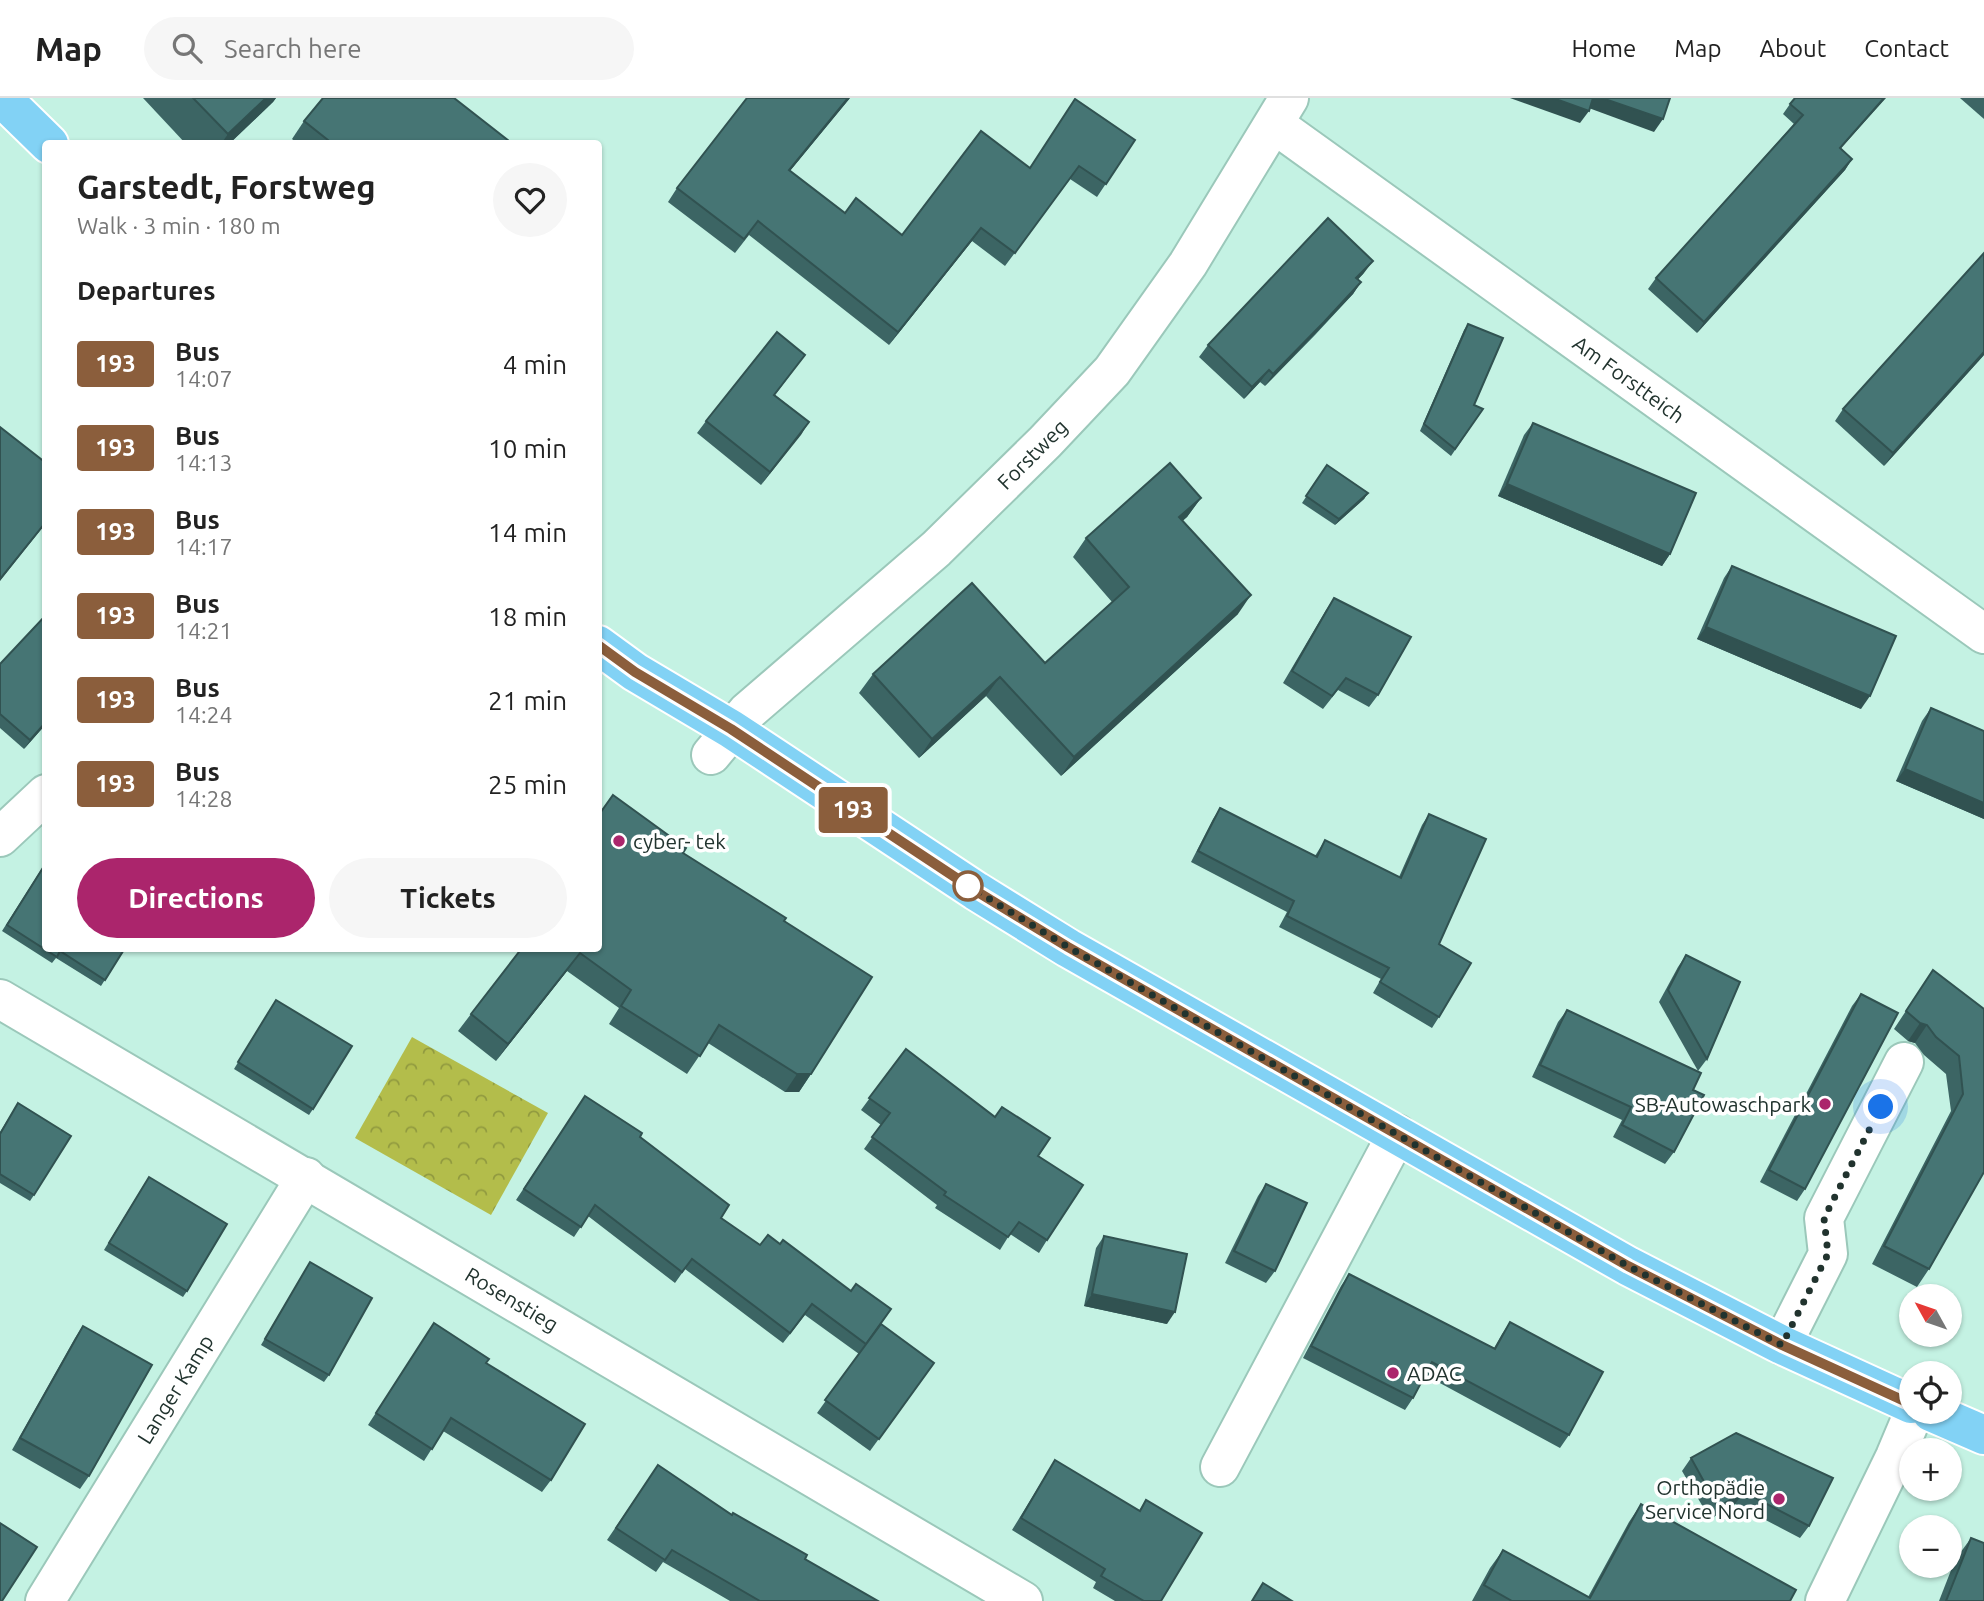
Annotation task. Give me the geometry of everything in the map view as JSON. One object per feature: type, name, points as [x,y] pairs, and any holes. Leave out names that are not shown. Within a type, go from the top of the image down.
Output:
[{"type":"main road","points":[[2,98],[46,140]]},
{"type":"main road","points":[[602,648],[721,742],[1057,940],[1628,1266],[1782,1345],[1899,1399]]},
{"type":"main road","points":[[1959,1424],[1984,1435]]},
{"type":"street","name":"Am Forstteich","points":[[1281,111],[1984,634]]},
{"type":"street","name":"Forstweg","points":[[721,742],[747,712],[936,549],[1045,442],[1112,371],[1188,264],[1281,111]]},
{"type":"street","points":[[0,837],[42,798]]},
{"type":"street","name":"Rosenstieg","points":[[0,999],[1023,1601]]},
{"type":"street","points":[[1782,1345],[1828,1254],[1824,1218],[1904,1062]]},
{"type":"street","points":[[1220,1466],[1397,1134]]},
{"type":"street","name":"Langer Kamp","points":[[45,1601],[306,1177]]},
{"type":"street","points":[[1825,1601],[1909,1424]]},
{"type":"green space","points":[[412,1037],[548,1113],[491,1215],[355,1138]]},
{"type":"building","points":[[193,98],[266,98],[228,134]]},
{"type":"building","points":[[323,98],[454,98],[508,140],[328,140],[304,121]]},
{"type":"building","points":[[747,98],[848,98],[789,170],[845,213],[856,198],[902,235],[981,131],[1030,168],[1075,99],[1135,140],[1106,184],[1079,166],[1015,253],[981,228],[898,332],[758,221],[744,239],[677,188]]},
{"type":"building","points":[[1553,98],[1593,98],[1589,111]]},
{"type":"building","points":[[1602,98],[1670,98],[1663,119]]},
{"type":"building","points":[[1795,98],[1884,98],[1840,148],[1852,159],[1704,322],[1656,278],[1803,115],[1790,104]]},
{"type":"building","points":[[1328,218],[1373,261],[1356,278],[1361,282],[1324,322],[1273,374],[1269,370],[1252,387],[1208,345]]},
{"type":"building","points":[[1984,253],[1984,352],[1893,453],[1843,409]]},
{"type":"building","points":[[1468,324],[1503,338],[1474,405],[1483,409],[1455,449],[1424,424]]},
{"type":"building","points":[[777,332],[805,355],[774,395],[809,422],[770,472],[706,421]]},
{"type":"building","points":[[1533,423],[1696,493],[1670,554],[1507,484]]},
{"type":"building","points":[[0,427],[42,460],[42,527],[0,579]]},
{"type":"building","points":[[1170,463],[1201,498],[1179,517],[1251,595],[1074,757],[1000,677],[932,739],[873,674],[972,583],[1045,663],[1129,587],[1086,538]]},
{"type":"building","points":[[1327,465],[1368,493],[1339,519],[1306,496]]},
{"type":"building","points":[[1732,566],[1896,636],[1870,696],[1706,627]]},
{"type":"building","points":[[1334,598],[1411,637],[1378,695],[1346,678],[1332,696],[1292,671]]},
{"type":"building","points":[[42,619],[42,726],[30,740],[0,714],[0,664]]},
{"type":"building","points":[[1931,708],[1984,731],[1984,803],[1905,769]]},
{"type":"building","points":[[613,795],[686,848],[683,853],[786,918],[784,921],[872,977],[811,1074],[797,1074],[719,1025],[700,1056],[621,1006],[631,990],[580,953],[508,1044],[471,1014],[519,952],[602,952],[602,810]]},
{"type":"building","points":[[1220,808],[1317,857],[1325,840],[1401,878],[1429,814],[1486,839],[1439,944],[1471,963],[1439,1017],[1380,982],[1389,968],[1287,916],[1294,901],[1198,851]]},
{"type":"building","points":[[42,869],[42,947],[7,925]]},
{"type":"building","points":[[62,952],[122,952],[105,980]]},
{"type":"building","points":[[1686,955],[1740,982],[1707,1059],[1668,990]]},
{"type":"building","points":[[1933,970],[1984,1009],[1984,1172],[1929,1269],[1884,1246],[1963,1094],[1959,1056],[1936,1037],[1927,1025],[1920,1023],[1906,1011]]},
{"type":"building","name":"SB-Autowaschpark","points":[[1861,994],[1898,1013],[1805,1189],[1769,1170]]},
{"type":"building","points":[[276,1000],[352,1046],[313,1109],[238,1062]]},
{"type":"building","points":[[1567,1010],[1701,1073],[1693,1090],[1704,1095],[1674,1152],[1622,1125],[1631,1107],[1540,1065]]},
{"type":"building","points":[[906,1049],[995,1117],[1002,1107],[1050,1138],[1038,1156],[1083,1185],[1047,1240],[1019,1222],[1008,1237],[944,1195],[946,1192],[872,1137],[890,1113],[869,1098]]},
{"type":"building","points":[[585,1096],[642,1133],[640,1137],[729,1205],[721,1218],[760,1245],[768,1235],[780,1244],[783,1240],[851,1291],[856,1284],[891,1309],[866,1344],[812,1304],[790,1333],[692,1259],[682,1272],[595,1205],[581,1227],[524,1189]]},
{"type":"building","points":[[18,1103],[71,1136],[34,1195],[0,1174],[0,1134]]},
{"type":"building","points":[[149,1177],[227,1224],[187,1291],[109,1243]]},
{"type":"building","points":[[1266,1184],[1307,1203],[1275,1271],[1234,1251]]},
{"type":"building","points":[[1104,1236],[1187,1254],[1175,1312],[1092,1294]]},
{"type":"building","points":[[310,1262],[372,1298],[329,1375],[265,1339]]},
{"type":"building","points":[[1349,1274],[1495,1349],[1510,1322],[1603,1372],[1569,1435],[1432,1362],[1413,1398],[1311,1346]]},
{"type":"building","points":[[434,1323],[489,1359],[486,1363],[585,1424],[551,1480],[451,1418],[432,1449],[376,1413]]},
{"type":"building","points":[[881,1324],[934,1363],[879,1439],[825,1400]]},
{"type":"building","points":[[83,1326],[152,1365],[89,1476],[20,1438]]},
{"type":"building","points":[[1736,1433],[1833,1478],[1809,1526],[1744,1492],[1718,1507],[1691,1458]]},
{"type":"building","points":[[1055,1460],[1140,1511],[1146,1500],[1202,1533],[1161,1601],[1144,1601],[1101,1576],[1105,1569],[1021,1518]]},
{"type":"building","points":[[658,1465],[732,1515],[733,1513],[807,1555],[805,1559],[878,1601],[760,1601],[672,1550],[665,1560],[616,1528]]},
{"type":"building","points":[[1641,1504],[1796,1590],[1790,1601],[1512,1601],[1484,1585],[1503,1550],[1590,1598]]},
{"type":"building","points":[[0,1523],[37,1547],[2,1601],[0,1601]]},
{"type":"building","points":[[1971,1538],[1984,1543],[1984,1601],[1946,1601],[1955,1578],[1962,1578],[1962,1561]]},
{"type":"building","points":[[1263,1583],[1292,1601],[1252,1601]]},
{"type":"bus line","name":"193","points":[[602,648],[635,672],[731,729],[976,891],[1068,947],[1628,1266],[1782,1345],[1899,1399]]},
{"type":"place","name":"cyber- tek","points":[[619,841]]},
{"type":"place","name":"SB-Autowaschpark","points":[[1825,1104]]},
{"type":"place","name":"ADAC","points":[[1393,1373]]},
{"type":"place","name":"Orthopädie Service Nord","points":[[1779,1499]]},
{"type":"route","points":[[968,886],[1068,947],[1628,1266],[1782,1345],[1828,1254],[1824,1218],[1881,1107]]}]
